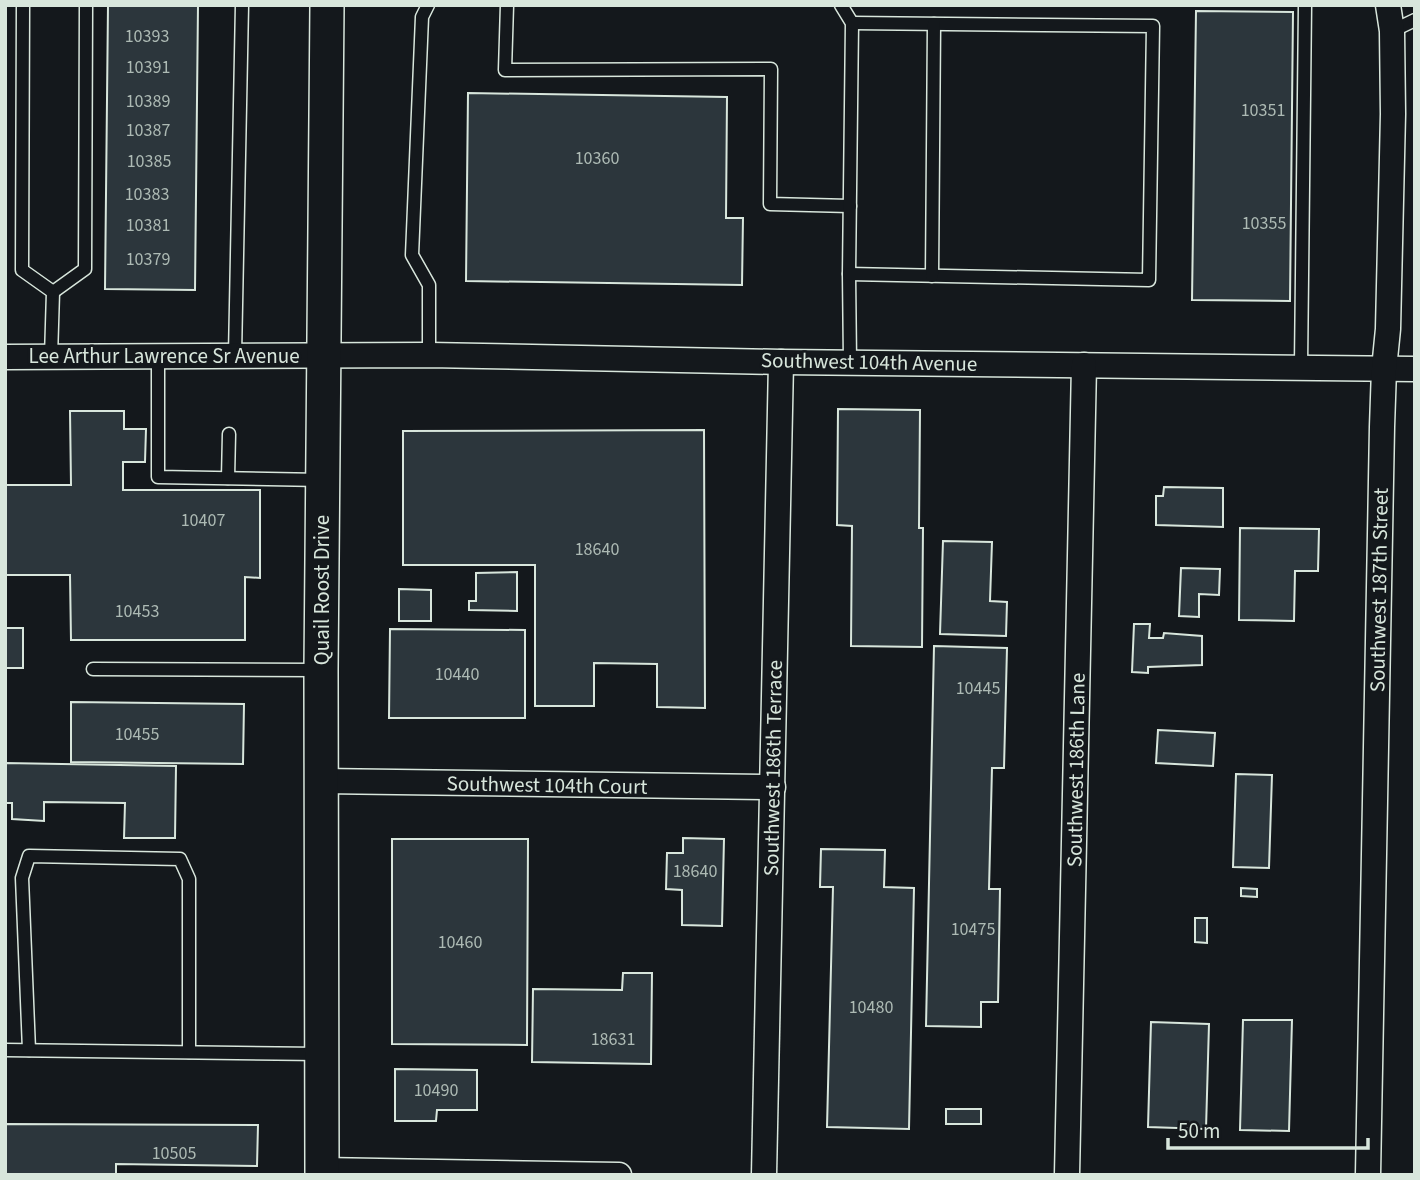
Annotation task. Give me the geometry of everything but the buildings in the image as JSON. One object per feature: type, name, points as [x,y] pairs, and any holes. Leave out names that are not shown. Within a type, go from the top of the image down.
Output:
[{"type":"main road","name":"Quail Roost Drive","points":[[321,1172],[321,670],[327,5]]},
{"type":"street","name":"Southwest 187th Street","points":[[1368,1175],[1384,369],[1388,316],[1393,114],[1392,31],[1388,5]]},
{"type":"street","name":"Lee Arthur Lawrence Sr Avenue","points":[[5,357],[323,355]]},
{"type":"street","name":"Southwest 104th Avenue","points":[[323,355],[1415,369]]},
{"type":"street","name":"Southwest 186th Terrace","points":[[764,1175],[781,362]]},
{"type":"street","name":"Southwest 186th Lane","points":[[1067,1175],[1084,365]]},
{"type":"street","name":"Southwest 104th Court","points":[[321,782],[773,787]]},
{"type":"street","points":[[321,1172],[619,1175]]},
{"type":"lane","points":[[23,5],[22,270],[53,292]]},
{"type":"lane","points":[[53,292],[85,269],[86,5]]},
{"type":"lane","points":[[235,355],[242,5]]},
{"type":"lane","points":[[428,5],[422,17],[412,255],[429,285],[429,355]]},
{"type":"lane","points":[[507,5],[505,70],[771,69],[770,204],[850,206]]},
{"type":"lane","points":[[841,5],[852,23],[850,362]]},
{"type":"lane","points":[[1301,366],[1305,5]]},
{"type":"lane","points":[[1392,31],[1415,20]]},
{"type":"lane","points":[[849,274],[1149,281],[1153,26],[852,23]]},
{"type":"lane","points":[[932,275],[934,24]]},
{"type":"lane","points":[[51,357],[53,292]]},
{"type":"lane","points":[[158,356],[158,477],[323,480]]},
{"type":"lane","points":[[228,478],[229,434]]},
{"type":"lane","points":[[93,669],[321,670]]},
{"type":"lane","points":[[29,1050],[22,878],[29,856],[180,859],[189,879],[189,1052]]},
{"type":"lane","points":[[5,1049],[322,1054]]}]
